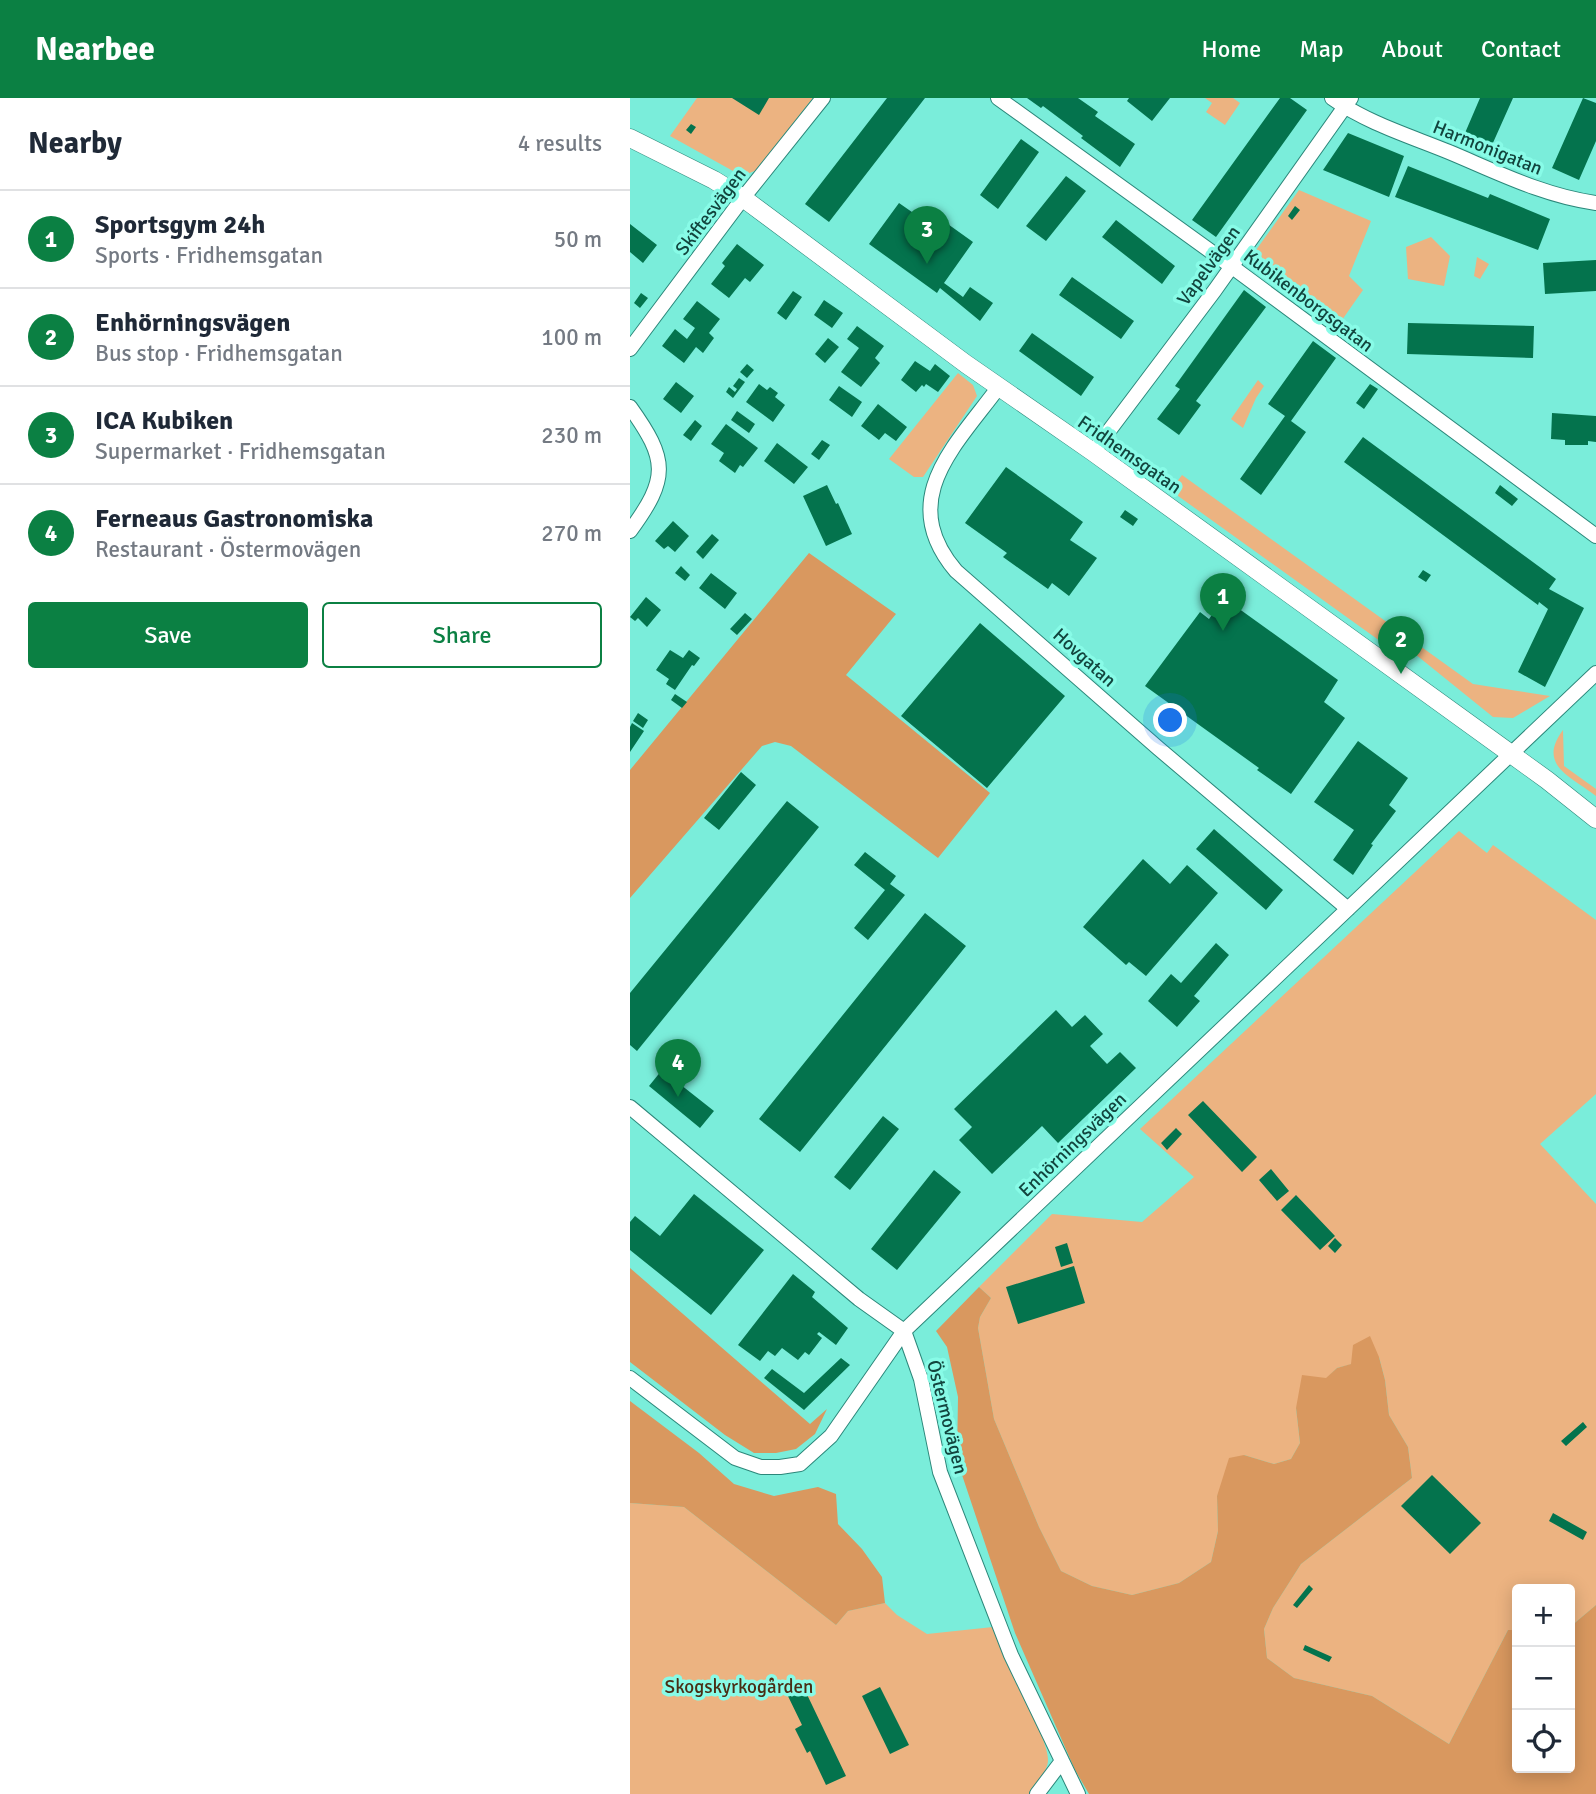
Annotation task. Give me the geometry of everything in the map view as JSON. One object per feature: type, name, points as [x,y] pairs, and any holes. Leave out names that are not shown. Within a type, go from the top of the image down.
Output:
[{"type":"street","name":"Skiftesvägen","points":[[630,349],[743,198],[823,98]]},
{"type":"street","name":"Kubikenborgsgatan","points":[[998,98],[1231,266],[1596,536]]},
{"type":"street","name":"Harmonigatan","points":[[1332,98],[1348,103],[1363,117],[1535,187],[1568,199],[1596,203]]},
{"type":"street","name":"Vapelvägen","points":[[1093,452],[1348,103]]},
{"type":"street","name":"Fridhemsgatan","points":[[630,138],[714,180],[743,198],[998,388],[1093,452],[1596,819]]},
{"type":"street","name":"Hovgatan","points":[[998,388],[936,478],[929,507],[930,523],[942,554],[956,571],[1158,748],[1348,909]]},
{"type":"street","points":[[630,407],[657,448],[660,468],[650,504],[630,531]]},
{"type":"street","name":"Enhörningsvägen","points":[[630,1378],[735,1458],[761,1467],[800,1464],[831,1436],[904,1331],[1596,673]]},
{"type":"street","points":[[630,1107],[859,1299],[904,1331]]},
{"type":"street","name":"Östermovägen","points":[[904,1331],[921,1379],[940,1472],[1011,1655],[1078,1794]]},
{"type":"street","points":[[1037,1794],[1062,1761]]},
{"type":"green space","points":[[697,98],[813,98],[757,170],[742,176],[670,136]]},
{"type":"green space","points":[[1205,98],[1233,98],[1240,103],[1225,125],[1206,112],[1212,103]]},
{"type":"green space","points":[[1299,190],[1371,221],[1349,276],[1363,290],[1335,330],[1252,269],[1251,257]]},
{"type":"green space","points":[[1431,237],[1450,256],[1444,286],[1408,279],[1406,247]]},
{"type":"green space","points":[[1477,257],[1489,264],[1480,279],[1474,276]]},
{"type":"green space","points":[[958,373],[973,385],[977,396],[923,477],[914,477],[889,459]]},
{"type":"green space","points":[[1258,380],[1264,386],[1243,428],[1231,419]]},
{"type":"green space","points":[[1119,447],[1176,483],[1182,475],[1473,684],[1550,696],[1513,718],[1493,717],[1415,654],[1411,655],[1380,641],[1121,455]]},
{"type":"green space","points":[[1563,730],[1564,766],[1596,789],[1596,796],[1567,776],[1555,761],[1556,742]]},
{"type":"green space","points":[[1459,831],[1487,853],[1493,845],[1596,920],[1596,1094],[1540,1144],[1596,1204],[1596,1605],[1575,1623],[1575,1584],[1512,1584],[1512,1630],[1508,1630],[1449,1744],[1372,1696],[1294,1678],[1267,1658],[1264,1629],[1273,1608],[1301,1564],[1412,1478],[1408,1447],[1389,1415],[1379,1357],[1337,1368],[1296,1408],[1300,1443],[1291,1459],[1274,1464],[1244,1455],[1217,1496],[1218,1531],[1211,1562],[1179,1583],[1132,1595],[1092,1586],[1061,1571],[1039,1527],[994,1419],[978,1328],[980,1317],[991,1298],[979,1287],[1052,1214],[1142,1222],[1194,1177],[1140,1129]]},
{"type":"green space","name":"Skogskyrkogården","points":[[630,1503],[684,1507],[836,1625],[848,1611],[885,1603],[897,1615],[927,1634],[993,1627],[1034,1715],[1046,1750],[1046,1769],[1030,1794],[630,1794]]},
{"type":"shaded area","points":[[809,553],[896,614],[846,675],[990,793],[938,858],[791,746],[775,742],[762,746],[630,898],[630,770]]},
{"type":"shaded area","points":[[630,1268],[810,1424],[827,1409],[815,1434],[796,1449],[754,1453],[725,1435],[630,1362]]},
{"type":"shaded area","points":[[979,1287],[991,1298],[980,1317],[978,1328],[994,1419],[1039,1527],[1061,1571],[1092,1586],[1132,1595],[1179,1583],[1211,1562],[1218,1531],[1217,1496],[1229,1458],[1244,1455],[1274,1464],[1291,1459],[1300,1443],[1296,1408],[1302,1375],[1326,1378],[1337,1368],[1351,1364],[1353,1345],[1370,1336],[1385,1380],[1389,1415],[1408,1447],[1412,1478],[1301,1564],[1273,1608],[1264,1629],[1267,1658],[1294,1678],[1372,1696],[1449,1744],[1508,1630],[1512,1630],[1512,1773],[1575,1773],[1575,1623],[1596,1605],[1596,1794],[1089,1794],[1075,1770],[1015,1633],[957,1460],[958,1397],[947,1347],[936,1331]]},
{"type":"shaded area","points":[[630,1401],[699,1453],[734,1484],[774,1496],[818,1487],[836,1494],[838,1524],[862,1549],[882,1577],[885,1603],[848,1611],[836,1625],[684,1507],[630,1503]]},
{"type":"building","points":[[732,98],[769,98],[759,115]]},
{"type":"building","points":[[887,98],[925,98],[829,222],[805,204]]},
{"type":"building","points":[[1027,98],[1078,98],[1098,112],[1095,116],[1135,144],[1120,167],[1043,106],[1041,108]]},
{"type":"building","points":[[1129,98],[1170,98],[1152,121],[1127,101]]},
{"type":"building","points":[[1280,98],[1290,98],[1307,110],[1216,237],[1192,220]]},
{"type":"building","points":[[1480,98],[1513,98],[1492,145],[1465,133]]},
{"type":"building","points":[[1583,98],[1596,103],[1596,141],[1579,180],[1552,168]]},
{"type":"building","points":[[691,124],[696,127],[691,134],[686,130]]},
{"type":"building","points":[[1348,133],[1404,156],[1389,197],[1323,170]]},
{"type":"building","points":[[1021,139],[1039,152],[998,209],[980,195]]},
{"type":"building","points":[[1408,166],[1488,198],[1490,194],[1550,219],[1538,250],[1395,197]]},
{"type":"building","points":[[1066,176],[1086,191],[1046,241],[1026,226]]},
{"type":"building","points":[[899,203],[932,226],[938,217],[973,242],[944,283],[963,297],[970,287],[993,303],[980,321],[940,288],[937,293],[869,244]]},
{"type":"building","points":[[1295,206],[1300,210],[1292,220],[1288,216]]},
{"type":"building","points":[[1116,220],[1175,266],[1162,284],[1102,237]]},
{"type":"building","points":[[630,224],[657,245],[643,263],[630,252]]},
{"type":"building","points":[[737,244],[764,265],[750,282],[745,278],[729,298],[711,284],[725,266],[722,263]]},
{"type":"building","points":[[1596,260],[1596,291],[1545,294],[1543,263]]},
{"type":"building","points":[[1072,277],[1134,321],[1121,339],[1059,295]]},
{"type":"building","points":[[1244,290],[1266,307],[1196,401],[1201,405],[1179,435],[1157,419],[1180,389],[1175,386]]},
{"type":"building","points":[[793,291],[802,297],[786,320],[777,313]]},
{"type":"building","points":[[641,293],[648,298],[640,308],[634,303]]},
{"type":"building","points":[[824,300],[843,313],[832,328],[814,315]]},
{"type":"building","points":[[697,301],[720,319],[709,333],[714,338],[703,353],[696,347],[684,363],[662,346],[675,329],[687,339],[695,328],[683,319]]},
{"type":"building","points":[[1408,323],[1534,326],[1533,358],[1407,354]]},
{"type":"building","points":[[857,326],[884,346],[875,358],[880,363],[861,387],[841,372],[859,348],[847,339]]},
{"type":"building","points":[[1032,333],[1094,377],[1081,396],[1019,351]]},
{"type":"building","points":[[828,338],[839,347],[825,363],[815,354]]},
{"type":"building","points":[[1313,341],[1336,358],[1291,421],[1306,432],[1261,495],[1240,479],[1285,416],[1268,404]]},
{"type":"building","points":[[915,361],[930,371],[935,364],[950,376],[938,392],[926,384],[916,392],[901,380]]},
{"type":"building","points":[[747,364],[754,370],[747,378],[740,372]]},
{"type":"building","points":[[739,378],[745,382],[733,398],[726,392],[729,387],[735,392],[737,389],[733,386]]},
{"type":"building","points":[[676,382],[694,396],[681,413],[663,399]]},
{"type":"building","points":[[759,384],[778,393],[775,397],[785,405],[773,422],[746,402]]},
{"type":"building","points":[[1370,384],[1378,389],[1364,409],[1356,403]]},
{"type":"building","points":[[839,386],[862,402],[852,417],[829,400]]},
{"type":"building","points":[[878,404],[907,427],[896,441],[885,433],[879,440],[861,426]]},
{"type":"building","points":[[737,411],[755,424],[749,433],[731,420]]},
{"type":"building","points":[[1552,413],[1596,416],[1596,442],[1588,441],[1588,445],[1565,445],[1565,440],[1551,439]]},
{"type":"building","points":[[695,420],[702,426],[691,441],[683,435]]},
{"type":"building","points":[[726,424],[758,448],[735,473],[719,461],[724,453],[711,444]]},
{"type":"building","points":[[1363,437],[1556,579],[1549,589],[1584,608],[1545,687],[1518,672],[1548,609],[1539,602],[1538,605],[1344,462]]},
{"type":"building","points":[[822,440],[830,445],[819,460],[811,454]]},
{"type":"building","points":[[777,443],[808,467],[794,484],[764,461]]},
{"type":"building","points":[[1006,467],[1083,522],[1070,540],[1097,558],[1069,596],[1052,583],[1048,589],[1003,557],[1007,553],[965,523]]},
{"type":"building","points":[[827,485],[852,534],[826,546],[803,496]]},
{"type":"building","points":[[1500,485],[1518,499],[1512,506],[1495,493]]},
{"type":"building","points":[[1125,510],[1138,519],[1133,526],[1120,517]]},
{"type":"building","points":[[673,521],[689,536],[675,552],[668,546],[664,549],[655,541]]},
{"type":"building","points":[[712,534],[719,540],[703,559],[696,552]]},
{"type":"building","points":[[681,566],[690,575],[685,581],[675,573]]},
{"type":"building","points":[[1423,570],[1431,575],[1426,582],[1418,577]]},
{"type":"building","points":[[711,573],[737,593],[725,609],[699,588]]},
{"type":"building","points":[[646,597],[661,610],[647,627],[638,618],[635,621],[630,617]]},
{"type":"building","points":[[1224,598],[1338,680],[1324,702],[1345,718],[1291,794],[1145,686],[1200,612],[1209,619]]},
{"type":"building","points":[[745,613],[752,619],[737,635],[730,629]]},
{"type":"building","points":[[980,623],[1065,696],[987,788],[901,716]]},
{"type":"building","points":[[670,650],[683,658],[689,650],[700,658],[675,690],[666,684],[669,679],[656,670]]},
{"type":"building","points":[[675,694],[687,702],[682,708],[671,700]]},
{"type":"building","points":[[638,713],[648,720],[643,728],[633,721]]},
{"type":"building","points":[[632,723],[644,731],[630,752],[630,727]]},
{"type":"building","points":[[1358,741],[1408,778],[1389,805],[1396,811],[1371,844],[1373,845],[1353,875],[1333,860],[1354,830],[1314,802]]},
{"type":"building","points":[[741,772],[756,785],[719,830],[704,818]]},
{"type":"building","points":[[787,801],[819,827],[637,1051],[630,1045],[630,993]]},
{"type":"building","points":[[1214,829],[1283,890],[1266,910],[1196,849]]},
{"type":"building","points":[[865,852],[896,876],[890,884],[905,895],[868,940],[854,928],[885,890],[854,865]]},
{"type":"building","points":[[1143,859],[1170,884],[1187,865],[1218,893],[1146,976],[1129,962],[1126,965],[1083,927]]},
{"type":"building","points":[[925,913],[966,946],[800,1152],[759,1119]]},
{"type":"building","points":[[1216,943],[1229,955],[1194,996],[1200,1001],[1177,1027],[1148,1001],[1171,974],[1181,983]]},
{"type":"building","points":[[1056,1010],[1072,1027],[1085,1015],[1103,1034],[1090,1046],[1107,1064],[1120,1052],[1136,1068],[1058,1143],[1042,1126],[992,1174],[959,1140],[972,1127],[954,1109]]},
{"type":"building","points":[[662,1070],[714,1111],[700,1128],[649,1086]]},
{"type":"building","points":[[1203,1101],[1257,1157],[1242,1172],[1188,1115]]},
{"type":"building","points":[[883,1116],[899,1129],[850,1190],[834,1177]]},
{"type":"building","points":[[1176,1128],[1182,1134],[1167,1150],[1161,1143]]},
{"type":"building","points":[[1271,1169],[1289,1191],[1277,1201],[1259,1180]]},
{"type":"building","points":[[934,1170],[961,1192],[897,1270],[871,1249]]},
{"type":"building","points":[[694,1194],[764,1250],[711,1315],[630,1250],[630,1222],[635,1216],[660,1236]]},
{"type":"building","points":[[1296,1195],[1335,1236],[1320,1250],[1281,1210]]},
{"type":"building","points":[[1335,1238],[1342,1245],[1335,1253],[1328,1246]]},
{"type":"building","points":[[1067,1243],[1073,1263],[1061,1267],[1055,1247]]},
{"type":"building","points":[[1074,1266],[1085,1303],[1018,1324],[1006,1287]]},
{"type":"building","points":[[793,1274],[815,1292],[812,1297],[848,1328],[836,1345],[819,1332],[817,1334],[822,1338],[809,1355],[805,1352],[798,1360],[782,1348],[775,1356],[768,1351],[760,1361],[738,1345]]},
{"type":"building","points":[[841,1358],[850,1365],[804,1410],[764,1378],[772,1369],[804,1393]]},
{"type":"building","points":[[1583,1422],[1587,1427],[1566,1446],[1561,1441]]},
{"type":"building","points":[[1432,1475],[1481,1523],[1450,1554],[1401,1506]]},
{"type":"building","points":[[1553,1513],[1587,1532],[1583,1540],[1549,1521]]},
{"type":"building","points":[[1309,1585],[1313,1589],[1297,1608],[1293,1605]]},
{"type":"building","points":[[1305,1645],[1332,1657],[1329,1662],[1303,1650]]},
{"type":"building","points":[[802,1684],[846,1776],[826,1785],[810,1751],[807,1753],[795,1729],[802,1725],[786,1692]]},
{"type":"building","points":[[880,1687],[909,1745],[890,1754],[862,1696]]},
{"type":"place","name":"ICA Kubiken","points":[[927,264]]},
{"type":"place","name":"Sportsgym 24h","points":[[1223,631]]},
{"type":"place","name":"Enhörningsvägen","points":[[1401,674]]},
{"type":"place","name":"Ferneaus Gastronomiska","points":[[678,1097]]}]
